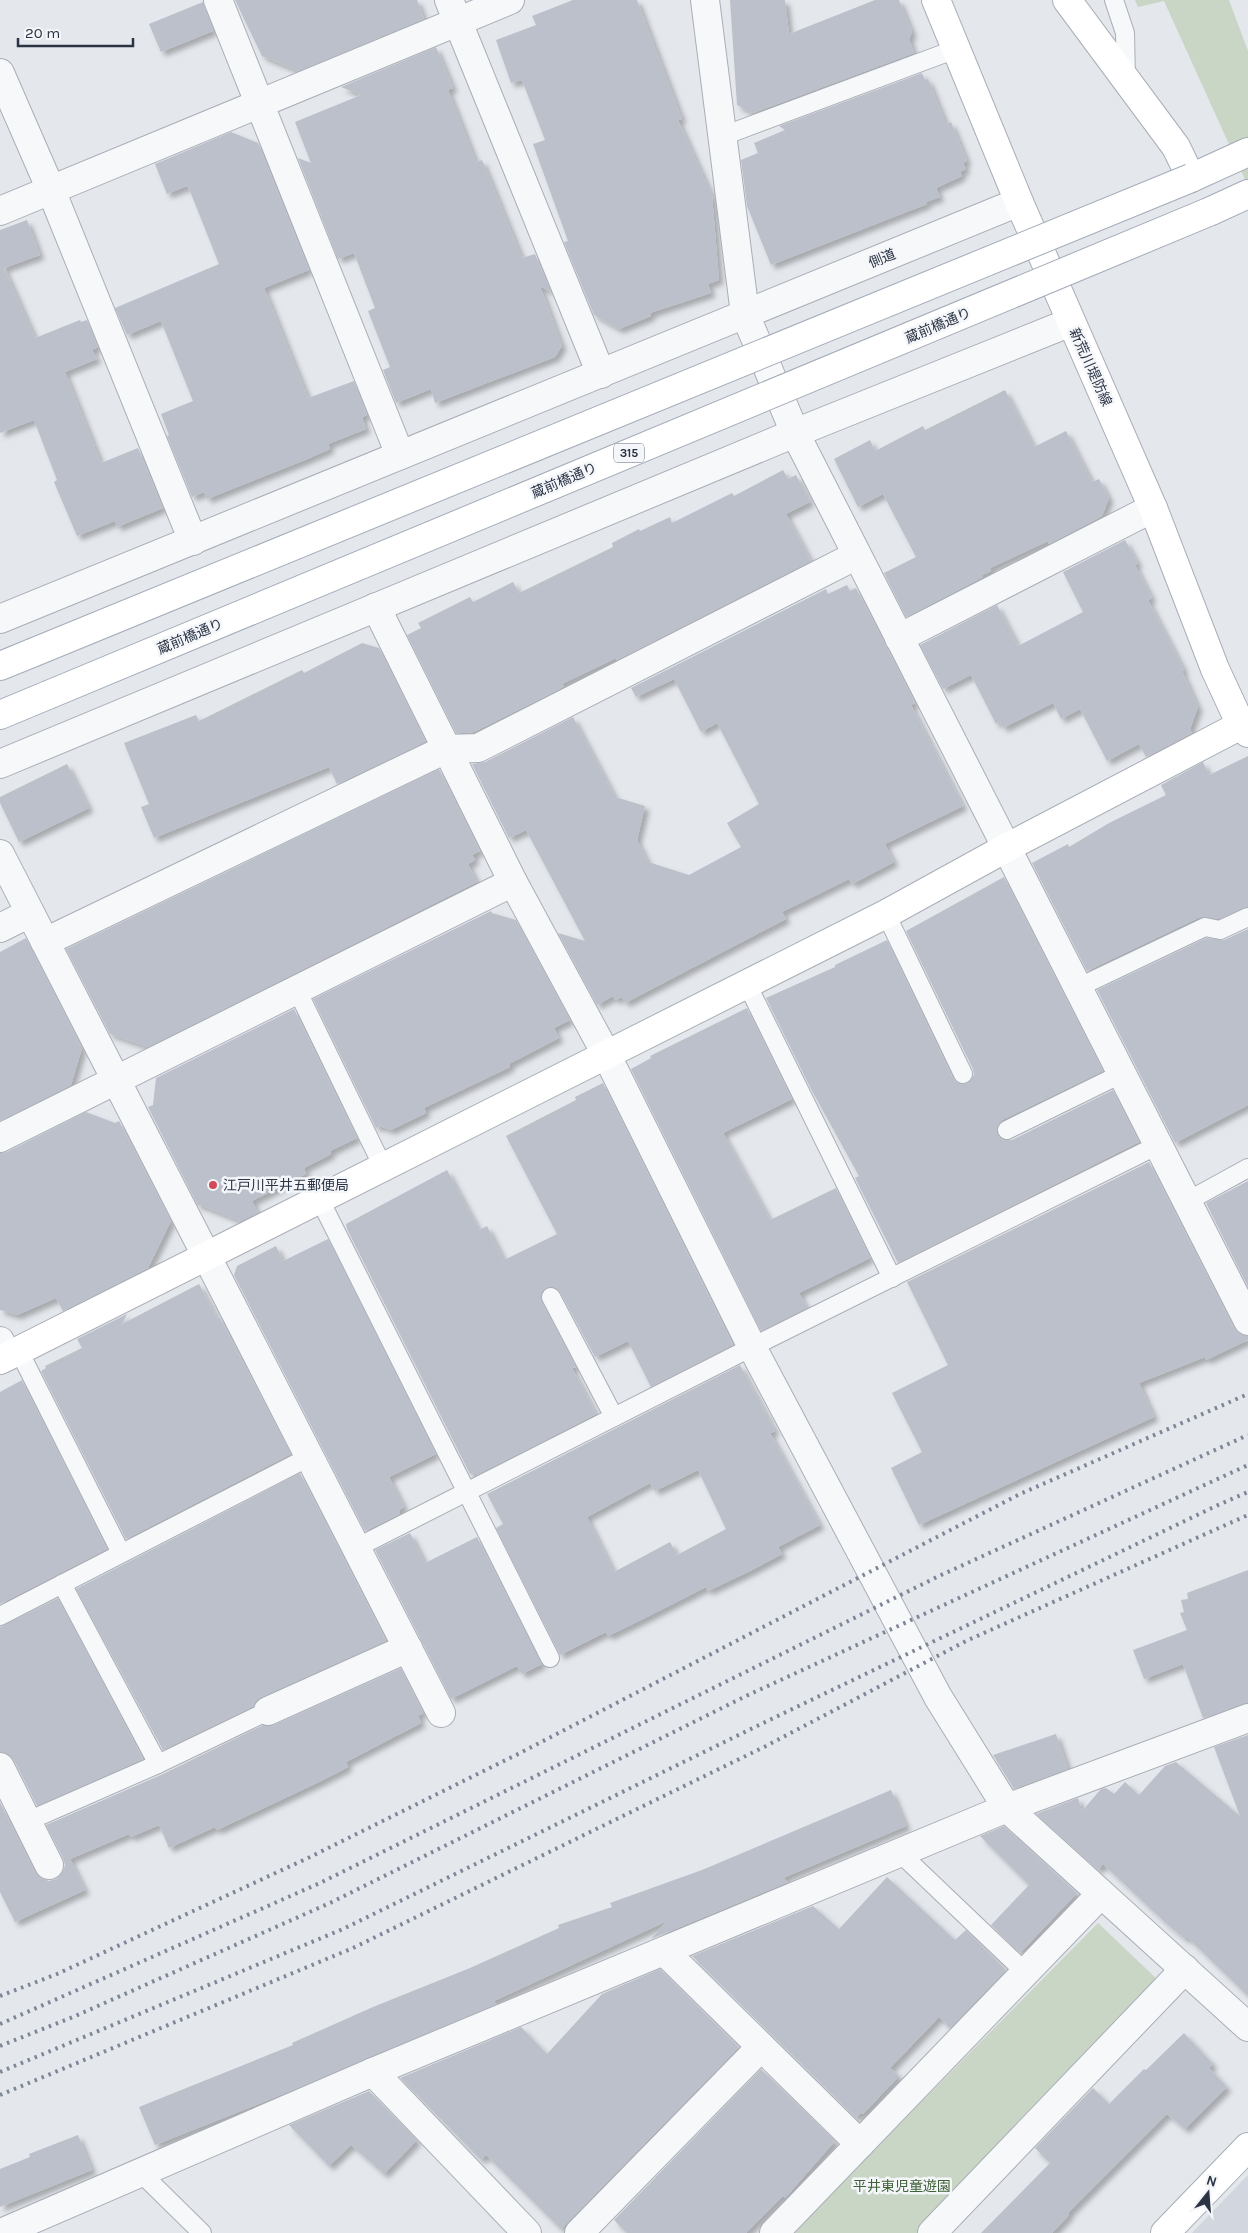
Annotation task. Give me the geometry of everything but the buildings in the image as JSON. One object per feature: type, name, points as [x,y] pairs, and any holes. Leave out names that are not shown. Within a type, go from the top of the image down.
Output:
[{"type":"main road","name":"新荒川堤防線","points":[[936,0],[1019,202],[1153,508],[1215,669],[1244,729]]},
{"type":"main road","points":[[1067,0],[1176,147],[1192,178]]},
{"type":"main road","points":[[0,666],[1192,178],[1248,152]]},
{"type":"main road","name":"蔵前橋通り","points":[[0,715],[1248,194]]},
{"type":"main road","points":[[7,1352],[206,1255],[886,914],[1006,848],[1244,729]]},
{"type":"main road","points":[[1165,2233],[1248,2147]]},
{"type":"street","points":[[218,0],[400,455]]},
{"type":"street","points":[[0,211],[259,104],[453,10],[510,0]]},
{"type":"street","points":[[705,0],[745,314],[795,433],[1248,1321]]},
{"type":"street","points":[[453,10],[601,374]]},
{"type":"street","points":[[0,73],[50,190],[193,541]]},
{"type":"street","name":"側道","points":[[0,619],[1019,202]]},
{"type":"street","points":[[0,764],[795,433],[1071,322]]},
{"type":"street","points":[[899,638],[1153,508]]},
{"type":"street","points":[[45,942],[446,749],[478,748],[857,555]]},
{"type":"street","points":[[376,606],[513,882],[606,1054],[752,1347],[938,1696],[1007,1808],[1248,2027]]},
{"type":"street","points":[[0,854],[441,1713]]},
{"type":"street","points":[[0,1138],[513,882]]},
{"type":"street","points":[[0,928],[30,913]]},
{"type":"street","points":[[268,1711],[408,1648]]},
{"type":"street","points":[[1,2233],[373,2072],[1007,1808],[1248,1718]]},
{"type":"street","points":[[0,1767],[50,1865]]},
{"type":"street","points":[[774,2233],[1101,1894]]},
{"type":"street","points":[[664,1951],[860,2144]]},
{"type":"street","points":[[932,2233],[1185,1969]]},
{"type":"street","points":[[579,2233],[761,2047]]},
{"type":"street","points":[[373,2072],[527,2233]]},
{"type":"lane","points":[[1114,0],[1126,33],[1126,79]]},
{"type":"lane","points":[[723,136],[956,49]]},
{"type":"lane","points":[[886,914],[963,1074]]},
{"type":"lane","points":[[1077,988],[1205,927],[1220,930],[1248,917]]},
{"type":"lane","points":[[747,984],[892,1278]]},
{"type":"lane","points":[[297,990],[382,1166]]},
{"type":"lane","points":[[1007,1130],[1121,1074]]},
{"type":"lane","points":[[356,1548],[752,1347],[1158,1145]]},
{"type":"lane","points":[[1186,1202],[1248,1168]]},
{"type":"lane","points":[[319,1198],[550,1658]]},
{"type":"lane","points":[[551,1297],[614,1417]]},
{"type":"lane","points":[[7,1352],[121,1554]]},
{"type":"lane","points":[[0,1616],[310,1457]]},
{"type":"lane","points":[[62,1584],[158,1764]]},
{"type":"lane","points":[[28,1821],[158,1764],[268,1711]]},
{"type":"lane","points":[[900,1853],[1025,1972]]},
{"type":"lane","points":[[141,2173],[202,2233]]},
{"type":"shaded area","points":[[1248,2175],[1248,2233],[1192,2233]]},
{"type":"green space","points":[[1135,0],[1229,0],[1248,51],[1248,186],[1164,1],[1138,7]]},
{"type":"green space","name":"平井東児童遊園","points":[[1098,1923],[1159,1981],[920,2233],[792,2233]]},
{"type":"railway","points":[[0,1996],[57,1974],[308,1858],[520,1753],[1020,1494],[1248,1394]]},
{"type":"railway","points":[[0,2024],[320,1883],[939,1576],[1248,1435]]},
{"type":"railway","points":[[0,2046],[73,2017],[330,1903],[746,1696],[1248,1465]]},
{"type":"railway","points":[[0,2072],[343,1929],[757,1726],[1248,1492]]},
{"type":"railway","points":[[0,2095],[353,1948],[766,1746],[966,1641],[1248,1515]]},
{"type":"place","name":"江戸川平井五郵便局","points":[[213,1185]]}]
